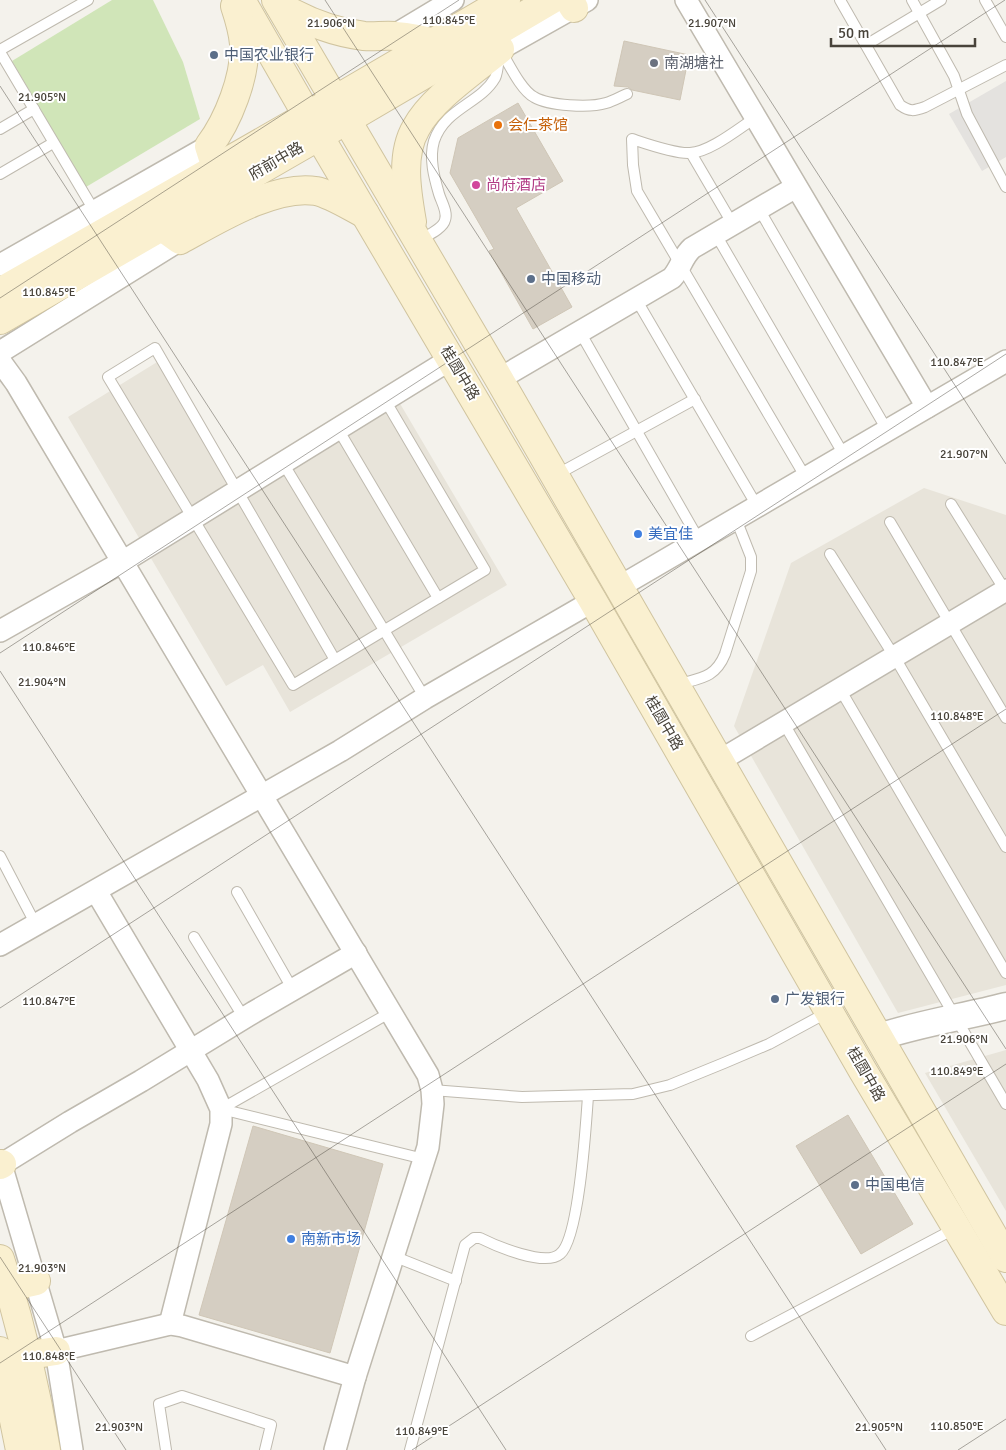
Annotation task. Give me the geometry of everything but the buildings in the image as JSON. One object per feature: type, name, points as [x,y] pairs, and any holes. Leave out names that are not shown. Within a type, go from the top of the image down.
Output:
[{"type":"main road","points":[[213,157],[218,135],[237,91],[242,66],[244,44],[233,0]]},
{"type":"main road","name":"桂圆中路","points":[[241,0],[313,126],[593,600],[829,1011],[1006,1311]]},
{"type":"main road","name":"府前中路","points":[[0,292],[108,235],[171,233],[313,126],[340,110],[433,43],[506,0]]},
{"type":"main road","name":"府前中路","points":[[340,110],[495,42],[559,2]]},
{"type":"main road","points":[[278,3],[317,26],[366,36],[412,37],[433,43]]},
{"type":"main road","name":"桂圆中路","points":[[278,3],[499,379],[1006,1258]]},
{"type":"main road","points":[[415,237],[406,186],[408,152],[415,128],[430,109],[456,85],[495,42]]},
{"type":"main road","name":"府前中路","points":[[0,320],[108,235],[213,157],[313,126]]},
{"type":"main road","points":[[171,233],[267,197],[294,192],[316,191],[365,214]]},
{"type":"main road","points":[[593,600],[619,587]]},
{"type":"main road","points":[[851,1048],[879,1037]]},
{"type":"main road","points":[[0,1259],[9,1287],[7,1356],[20,1450]]},
{"type":"main road","points":[[9,1287],[36,1281]]},
{"type":"main road","points":[[7,1356],[56,1351]]},
{"type":"main road","points":[[7,1356],[38,1404],[46,1450]]},
{"type":"street","points":[[393,36],[454,0]]},
{"type":"street","points":[[686,0],[927,407]]},
{"type":"street","points":[[499,379],[672,278],[685,254],[692,248],[796,187]]},
{"type":"street","points":[[0,352],[171,233]]},
{"type":"street","points":[[0,265],[108,235]]},
{"type":"street","points":[[0,631],[124,561],[451,359]]},
{"type":"street","points":[[619,587],[1006,360]]},
{"type":"street","points":[[0,361],[16,383],[124,561],[428,1075],[433,1104],[428,1147],[355,1377],[335,1450]]},
{"type":"street","points":[[719,761],[1006,591]]},
{"type":"street","points":[[0,945],[263,796],[385,724],[425,698],[593,600]]},
{"type":"street","points":[[96,891],[191,1050],[221,1109],[221,1124],[170,1324]]},
{"type":"street","points":[[72,1450],[56,1351],[1,1163],[356,953]]},
{"type":"street","points":[[879,1037],[910,1027],[1006,1006]]},
{"type":"street","points":[[56,1351],[170,1324],[355,1377]]},
{"type":"lane","points":[[88,0],[0,51],[108,235]]},
{"type":"lane","points":[[840,0],[900,105],[908,110],[912,111],[925,107],[1006,65]]},
{"type":"lane","points":[[912,0],[954,76],[967,114],[1005,184]]},
{"type":"lane","points":[[866,45],[941,0]]},
{"type":"lane","points":[[985,0],[1006,37]]},
{"type":"lane","points":[[495,42],[526,90],[534,97],[572,106],[606,104],[627,94]]},
{"type":"lane","points":[[0,129],[34,109]]},
{"type":"lane","points":[[755,118],[710,146],[691,153],[682,153],[632,140],[633,165],[637,190],[806,478]]},
{"type":"lane","points":[[0,174],[53,143]]},
{"type":"lane","points":[[691,153],[724,228],[844,456]]},
{"type":"lane","points":[[758,209],[887,430]]},
{"type":"lane","points":[[636,299],[758,506]]},
{"type":"lane","points":[[580,332],[699,540]]},
{"type":"lane","points":[[336,660],[155,348],[108,377],[293,685],[336,660],[485,570],[385,400]]},
{"type":"lane","points":[[555,476],[695,399]]},
{"type":"lane","points":[[338,429],[438,598]]},
{"type":"lane","points":[[283,463],[425,698]]},
{"type":"lane","points":[[951,504],[1006,591]]},
{"type":"lane","points":[[676,685],[715,672],[721,665],[725,654],[751,571],[749,552],[736,519]]},
{"type":"lane","points":[[890,522],[1006,718]]},
{"type":"lane","points":[[830,554],[894,656],[1006,847]]},
{"type":"lane","points":[[840,689],[1006,973]]},
{"type":"lane","points":[[783,722],[1006,1104]]},
{"type":"lane","points":[[0,856],[4,871],[36,925]]},
{"type":"lane","points":[[237,892],[294,990]]},
{"type":"lane","points":[[194,937],[244,1018]]},
{"type":"lane","points":[[432,1090],[522,1097],[633,1094],[670,1085],[769,1044],[829,1011]]},
{"type":"lane","points":[[221,1109],[391,1012]]},
{"type":"lane","points":[[410,1450],[466,1245],[474,1238],[480,1238],[530,1257],[549,1258],[560,1254],[570,1237],[581,1178],[588,1096]]},
{"type":"lane","points":[[221,1109],[424,1159]]},
{"type":"lane","points":[[751,1336],[956,1228]]},
{"type":"lane","points":[[394,1256],[456,1280]]},
{"type":"lane","points":[[166,1450],[159,1404],[182,1396],[271,1425],[265,1450]]},
{"type":"shaded area","points":[[1006,81],[1006,157],[982,171],[949,114]]},
{"type":"shaded area","points":[[162,359],[235,482],[392,390],[507,585],[290,712],[263,665],[226,686],[68,417]]},
{"type":"shaded area","points":[[924,488],[1006,515],[1006,985],[898,1013],[734,726],[791,563]]},
{"type":"shaded area","points":[[1006,1050],[1006,1211],[925,1073]]},
{"type":"green space","points":[[112,0],[153,0],[183,62],[200,119],[86,187],[12,61]]},
{"type":"place","name":"中国农业银行","points":[[214,55]]},
{"type":"place","name":"南湖塘社","points":[[654,63]]},
{"type":"place","name":"会仁茶馆","points":[[498,125]]},
{"type":"place","name":"尚府酒店","points":[[476,185]]},
{"type":"place","name":"中国移动","points":[[531,279]]},
{"type":"place","name":"美宜佳","points":[[638,534]]},
{"type":"place","name":"广发银行","points":[[775,999]]},
{"type":"place","name":"中国电信","points":[[855,1185]]},
{"type":"place","name":"南新市场","points":[[291,1239]]}]
